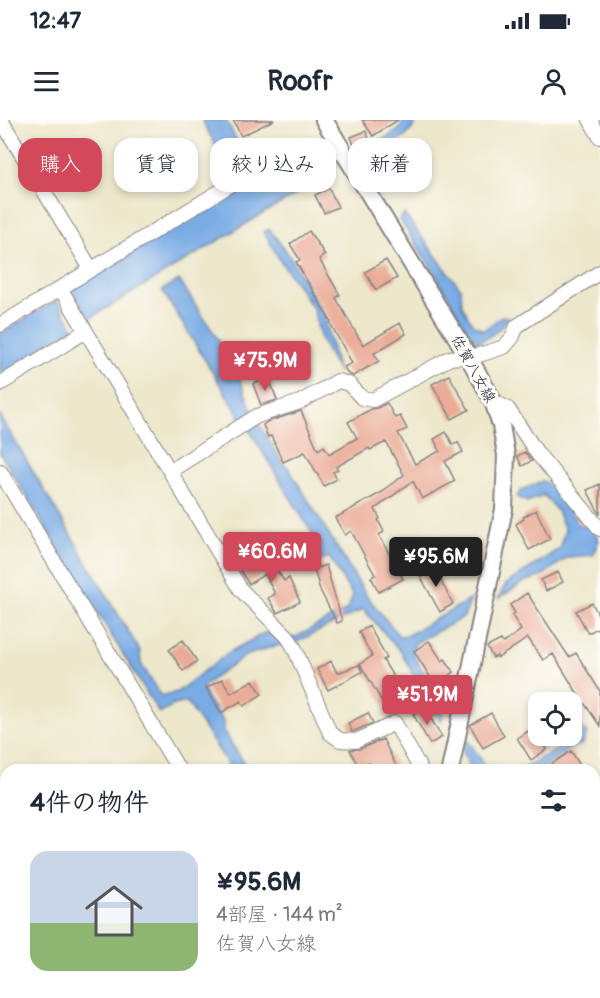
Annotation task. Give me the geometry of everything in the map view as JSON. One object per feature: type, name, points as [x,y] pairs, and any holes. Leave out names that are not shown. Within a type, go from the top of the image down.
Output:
[{"type":"main road","points":[[326,121],[342,150]]},
{"type":"main road","name":"佐賀八女線","points":[[342,150],[468,356],[493,401],[501,425],[506,455],[504,509],[451,764]]},
{"type":"street","points":[[1,120],[91,269]]},
{"type":"street","points":[[590,120],[600,137]]},
{"type":"street","points":[[0,325],[244,176],[268,165],[342,150]]},
{"type":"street","points":[[170,471],[257,416],[300,402],[338,381],[349,384],[362,398],[373,400],[450,358],[479,355],[504,346],[512,338],[516,326],[600,272]]},
{"type":"street","points":[[60,288],[242,590],[290,642],[330,733],[340,740],[356,741],[395,723],[418,764]]},
{"type":"street","points":[[0,384],[86,331]]},
{"type":"street","points":[[493,401],[508,410],[537,453],[599,528]]},
{"type":"street","points":[[0,471],[175,764]]},
{"type":"water","points":[[202,120],[226,120],[235,138],[212,138]]},
{"type":"water","points":[[404,120],[418,120],[403,138],[385,138],[398,131]]},
{"type":"water","points":[[231,192],[300,192],[89,319],[72,290]]},
{"type":"water","points":[[404,214],[461,289],[462,305],[473,325],[484,330],[502,316],[509,317],[487,338],[478,342],[469,334],[432,269],[400,220]]},
{"type":"water","points":[[269,229],[289,255],[324,315],[338,372],[321,340],[313,308],[264,232]]},
{"type":"water","points":[[179,280],[233,362],[253,413],[242,420],[162,290]]},
{"type":"water","points":[[56,300],[74,328],[0,374],[0,334]]},
{"type":"water","points":[[0,416],[140,651],[141,664],[161,696],[177,692],[228,653],[266,632],[284,639],[296,637],[347,610],[353,596],[329,557],[291,571],[289,566],[317,548],[313,535],[248,428],[258,422],[366,595],[399,636],[408,635],[471,599],[464,617],[415,643],[412,653],[444,706],[441,722],[425,697],[404,707],[407,693],[420,687],[401,652],[363,609],[297,642],[271,647],[245,656],[203,686],[206,697],[224,722],[224,732],[245,764],[228,764],[187,702],[174,705],[159,713],[0,453]]},
{"type":"water","points":[[543,481],[556,490],[579,525],[591,527],[599,540],[593,555],[568,557],[542,576],[524,582],[498,599],[506,584],[559,549],[565,530],[557,511],[544,495],[527,502],[517,497],[521,490]]},
{"type":"water","points":[[582,729],[587,733],[582,744]]},
{"type":"water","points":[[466,738],[484,764],[469,764],[463,752]]},
{"type":"water","points":[[576,746],[548,764],[530,764],[562,747]]},
{"type":"building","points":[[233,120],[274,120],[241,136]]},
{"type":"building","points":[[362,120],[398,120],[373,136]]},
{"type":"building","points":[[366,131],[369,138],[351,138]]},
{"type":"building","points":[[321,192],[331,192],[338,207],[324,213],[315,195]]},
{"type":"building","points":[[309,231],[325,255],[319,259],[340,295],[336,298],[363,345],[400,323],[406,334],[374,353],[379,361],[353,376],[348,374],[344,367],[352,363],[296,262],[300,260],[290,244]]},
{"type":"building","points":[[386,260],[397,278],[376,290],[365,272]]},
{"type":"building","points":[[449,375],[469,410],[452,419],[432,384]]},
{"type":"building","points":[[269,378],[277,400],[261,405],[253,384]]},
{"type":"building","points":[[387,403],[395,418],[400,416],[407,429],[398,433],[415,464],[440,451],[434,439],[446,432],[453,445],[458,442],[463,452],[445,461],[455,481],[422,499],[413,481],[375,509],[384,532],[379,535],[403,579],[379,592],[371,577],[375,575],[351,531],[345,535],[335,518],[384,491],[404,475],[386,442],[370,450],[369,448],[336,467],[338,470],[333,472],[337,479],[324,486],[305,452],[283,462],[271,436],[268,437],[263,425],[301,411],[318,450],[324,446],[329,454],[357,438],[348,422]]},
{"type":"building","points":[[525,452],[532,461],[522,466],[517,456]]},
{"type":"building","points":[[600,484],[600,515],[587,490]]},
{"type":"building","points":[[536,510],[550,539],[529,550],[516,524]]},
{"type":"building","points":[[267,554],[284,581],[289,578],[300,602],[277,613],[268,598],[275,594],[265,574],[249,584],[240,570]]},
{"type":"building","points":[[432,564],[453,604],[440,612],[418,572]]},
{"type":"building","points":[[326,565],[342,621],[337,623],[320,590],[314,569]]},
{"type":"building","points":[[558,572],[563,582],[546,591],[541,580]]},
{"type":"building","points":[[527,593],[569,657],[576,653],[600,691],[600,726],[582,700],[582,692],[577,692],[553,654],[543,660],[528,638],[498,658],[497,656],[493,658],[487,647],[501,640],[503,643],[521,630],[512,615],[515,613],[510,605]]},
{"type":"building","points":[[592,603],[600,618],[600,627],[588,633],[576,611]]},
{"type":"building","points":[[369,626],[387,658],[383,660],[403,693],[384,705],[360,664],[372,656],[359,632]]},
{"type":"building","points":[[183,640],[197,661],[183,671],[169,650]]},
{"type":"building","points":[[429,641],[442,661],[445,659],[454,672],[435,685],[414,651]]},
{"type":"building","points":[[331,661],[337,673],[359,665],[362,672],[328,690],[317,669]]},
{"type":"building","points":[[222,679],[231,693],[253,680],[262,694],[244,706],[241,701],[221,713],[206,688]]},
{"type":"building","points":[[424,707],[442,737],[430,744],[413,714]]},
{"type":"building","points":[[368,713],[373,723],[352,732],[348,723]]},
{"type":"building","points":[[491,713],[504,736],[483,748],[470,725]]},
{"type":"building","points":[[528,731],[528,746],[545,746],[547,749],[531,760],[517,738]]},
{"type":"building","points":[[383,739],[395,764],[357,764],[350,750],[360,749]]},
{"type":"building","points":[[571,751],[579,764],[552,764]]},
{"type":"waterway","points":[[336,165],[348,161]]}]
